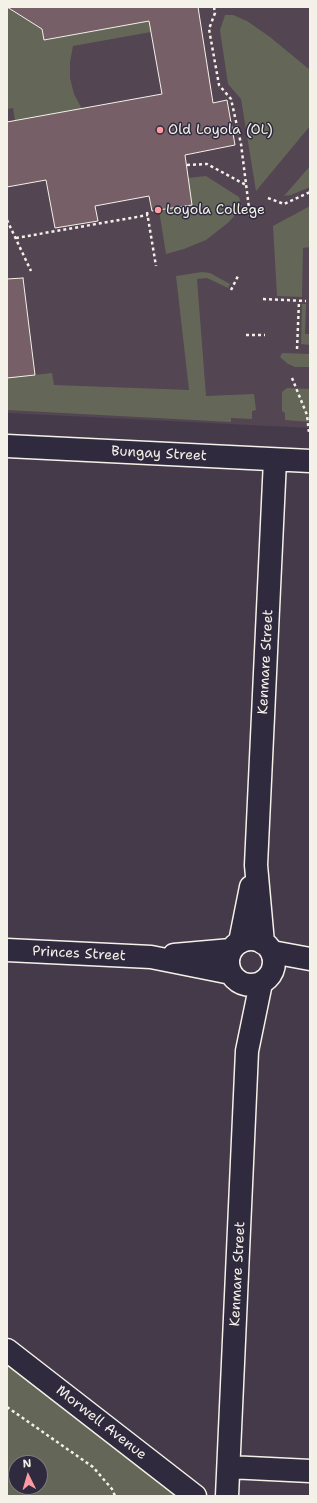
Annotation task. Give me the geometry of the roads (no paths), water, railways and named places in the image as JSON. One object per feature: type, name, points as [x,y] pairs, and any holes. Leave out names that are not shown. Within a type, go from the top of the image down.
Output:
[{"type":"street","name":"Bungay Street","points":[[7,446],[310,461]]},
{"type":"street","name":"Kenmare Street","points":[[268,947],[256,865],[275,460]]},
{"type":"street","name":"Kenmare Street","points":[[236,946],[256,865]]},
{"type":"street","points":[[310,959],[268,947],[256,940],[236,946],[228,961],[235,978],[254,985],[266,979],[310,970]]},
{"type":"street","name":"Princes Street","points":[[7,950],[151,957],[236,946]]},
{"type":"street","points":[[266,979],[274,963],[268,947]]},
{"type":"street","name":"Princes Street","points":[[151,957],[235,978]]},
{"type":"street","name":"Kenmare Street","points":[[227,1496],[247,1051],[235,978]]},
{"type":"street","name":"Kenmare Street","points":[[247,1051],[266,979]]},
{"type":"street","name":"Morwell Avenue","points":[[7,1350],[195,1496]]},
{"type":"street","points":[[229,1467],[310,1471]]},
{"type":"place","name":"Old Loyola (OL)","points":[[160,130]]},
{"type":"place","name":"Loyola College","points":[[158,210]]}]
